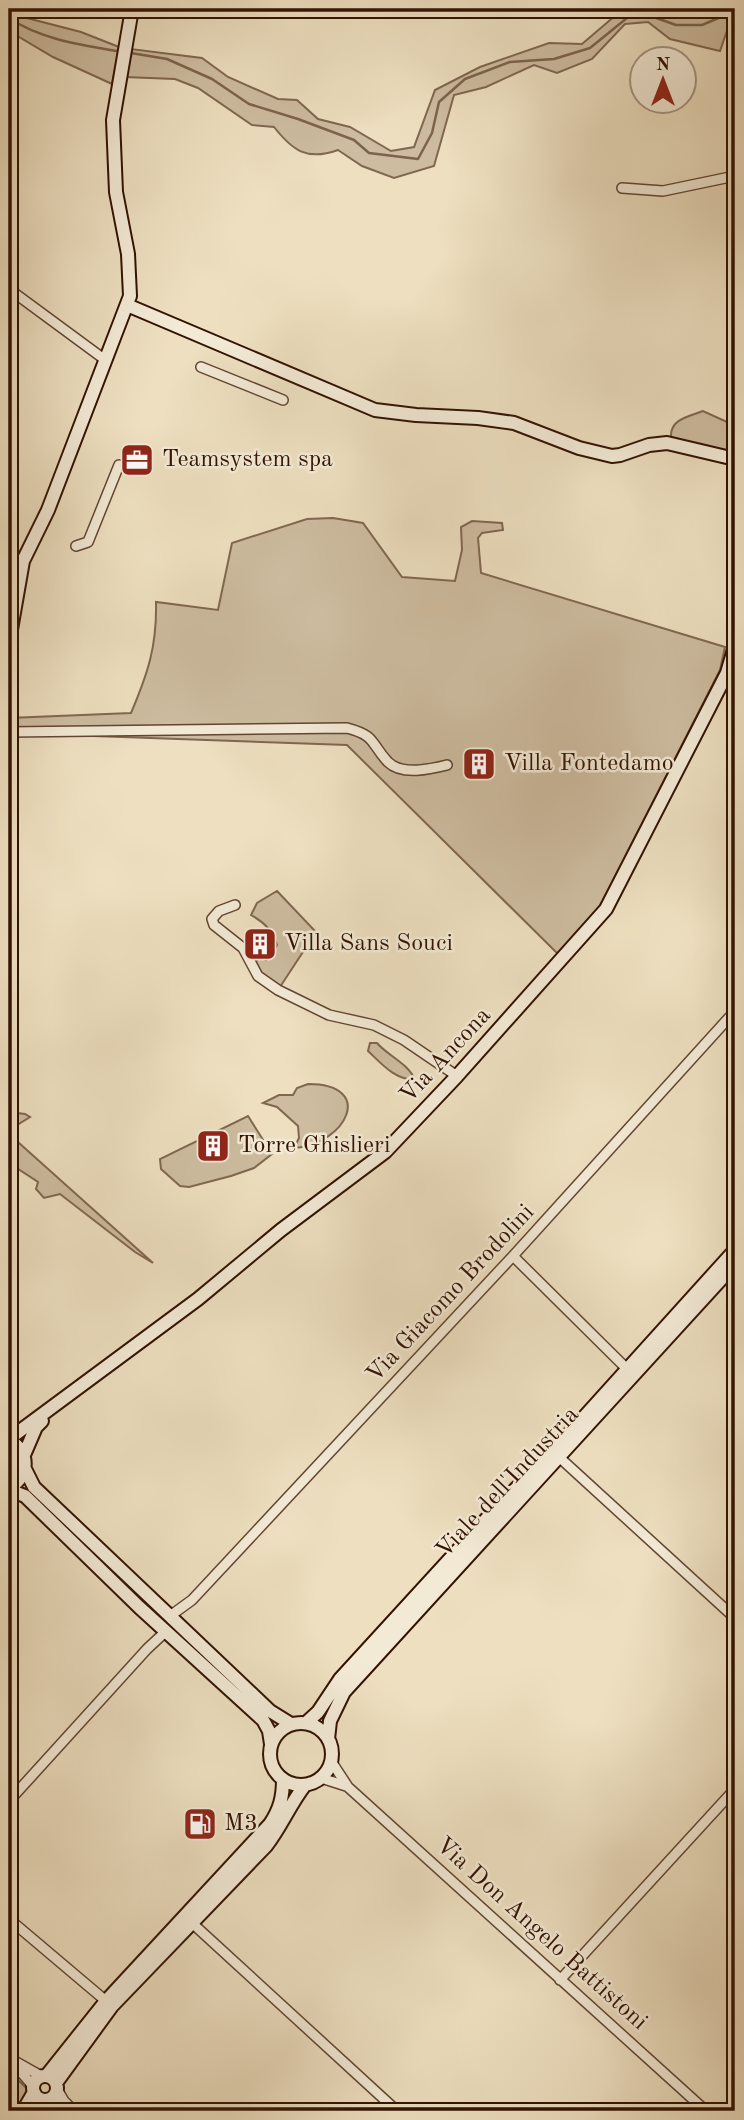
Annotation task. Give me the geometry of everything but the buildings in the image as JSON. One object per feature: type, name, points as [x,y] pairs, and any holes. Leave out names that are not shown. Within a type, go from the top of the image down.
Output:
[{"type":"main road","points":[[9,641],[23,561],[53,498],[130,296],[128,254],[116,192],[113,131],[132,9]]},
{"type":"main road","points":[[127,305],[375,410],[514,423],[579,448],[612,456],[649,444],[667,443],[735,459]]},
{"type":"main road","name":"Via Ancona","points":[[24,1455],[18,1446],[9,1440],[184,1303],[385,1152],[457,1076],[606,909],[727,673],[735,646]]},
{"type":"main road","name":"Viale dell'Industria","points":[[306,1723],[318,1712],[340,1679],[417,1598],[491,1514],[557,1447],[735,1250]]},
{"type":"main road","name":"Viale dell'Industria","points":[[328,1739],[330,1721],[344,1692],[735,1264]]},
{"type":"main road","name":"Via Ancona","points":[[24,1455],[36,1427],[70,1394]]},
{"type":"main road","points":[[24,1455],[25,1469],[34,1487],[277,1717],[291,1724],[306,1723],[315,1726],[328,1739]]},
{"type":"main road","points":[[25,1469],[18,1482],[9,1489],[25,1496],[164,1630],[263,1720],[270,1731],[271,1763],[289,1783],[305,1785]]},
{"type":"main road","points":[[271,1744],[276,1735],[291,1724]]},
{"type":"main road","name":"Via Don Angelo Battistoni","points":[[328,1739],[331,1761]]},
{"type":"main road","points":[[23,2111],[113,2007],[266,1846],[280,1828],[296,1796],[305,1785],[321,1778],[331,1761]]},
{"type":"main road","points":[[37,2111],[46,2087],[106,2001],[270,1824],[279,1809],[283,1779]]},
{"type":"street","points":[[622,188],[663,191],[735,176]]},
{"type":"street","points":[[9,289],[104,359]]},
{"type":"street","points":[[201,367],[283,400]]},
{"type":"street","points":[[76,546],[88,542],[119,465],[126,468]]},
{"type":"street","points":[[9,732],[347,728],[365,733],[390,764],[408,771],[447,765]]},
{"type":"street","points":[[235,905],[219,911],[212,919],[214,925],[243,948],[258,976],[278,990],[329,1015],[374,1025],[404,1040],[457,1076]]},
{"type":"street","name":"Via Giacomo Brodolini","points":[[174,1620],[513,1256],[735,1012]]},
{"type":"street","points":[[513,1256],[627,1369]]},
{"type":"street","points":[[560,1458],[735,1618]]},
{"type":"street","points":[[9,1801],[164,1630]]},
{"type":"street","name":"Via Don Angelo Battistoni","points":[[331,1761],[348,1787],[706,2111]]},
{"type":"street","name":"Via Don Angelo Battistoni","points":[[321,1778],[348,1787]]},
{"type":"street","points":[[560,1980],[735,1789]]},
{"type":"street","points":[[9,1919],[106,2001]]},
{"type":"street","points":[[192,1923],[397,2111]]},
{"type":"street","points":[[9,2058],[74,2111]]},
{"type":"shaded area","points":[[9,9],[23,17],[81,32],[119,47],[112,84],[53,57],[9,31]]},
{"type":"shaded area","points":[[623,9],[735,9],[735,16],[731,19],[720,51],[670,39],[648,22],[625,24],[592,59],[557,73],[534,65],[486,87],[454,95],[434,166],[394,178],[362,166],[338,150],[318,154],[302,152],[294,148],[274,127],[252,125],[198,88],[175,79],[125,77],[131,49],[202,58],[228,77],[278,99],[297,100],[318,119],[350,127],[391,151],[414,147],[435,90],[480,67],[549,43],[582,44]]},
{"type":"shaded area","points":[[735,383],[735,407],[727,422]]},
{"type":"shaded area","points":[[703,411],[735,427],[735,454],[671,437],[673,426],[677,422]]},
{"type":"shaded area","points":[[333,518],[363,523],[402,577],[455,581],[462,550],[461,527],[472,521],[502,523],[503,530],[482,533],[478,538],[481,573],[725,647],[720,670],[600,906],[562,958],[347,745],[9,733],[9,718],[131,713],[150,659],[155,632],[156,602],[218,610],[232,543],[307,519]]},
{"type":"shaded area","points":[[277,891],[316,932],[280,987],[264,977],[255,963],[259,957],[266,960],[277,945],[267,927],[251,915],[257,903]]},
{"type":"shaded area","points":[[370,1043],[377,1043],[403,1064],[415,1080],[401,1077],[384,1066],[368,1051]]},
{"type":"shaded area","points":[[308,1084],[329,1087],[342,1093],[347,1103],[346,1114],[340,1126],[328,1136],[313,1144],[294,1148],[299,1138],[298,1126],[277,1107],[263,1103],[279,1095],[293,1095],[297,1088]]},
{"type":"shaded area","points":[[9,1112],[25,1114],[30,1117],[9,1130]]},
{"type":"shaded area","points":[[248,1116],[272,1154],[254,1168],[189,1187],[180,1186],[161,1169],[160,1159]]},
{"type":"shaded area","points":[[9,1134],[153,1263],[60,1194],[44,1198],[36,1189],[38,1182],[9,1163]]},
{"type":"shaded area","points":[[9,2072],[31,2092],[21,2111],[9,2111]]},
{"type":"waterway","points":[[131,53],[167,59],[212,79],[249,104],[354,140],[369,153],[418,159],[432,133],[439,102],[465,79],[510,62],[554,59],[590,48],[627,18],[645,14],[676,25],[702,25],[735,11]]},
{"type":"waterway","points":[[9,18],[47,36],[117,51]]},
{"type":"place","name":"Teamsystem spa","points":[[137,460]]},
{"type":"place","name":"Villa Fontedamo","points":[[479,764]]},
{"type":"place","name":"Villa Sans Souci","points":[[260,944]]},
{"type":"place","name":"Torre Ghislieri","points":[[213,1146]]},
{"type":"place","name":"M3","points":[[200,1824]]}]
